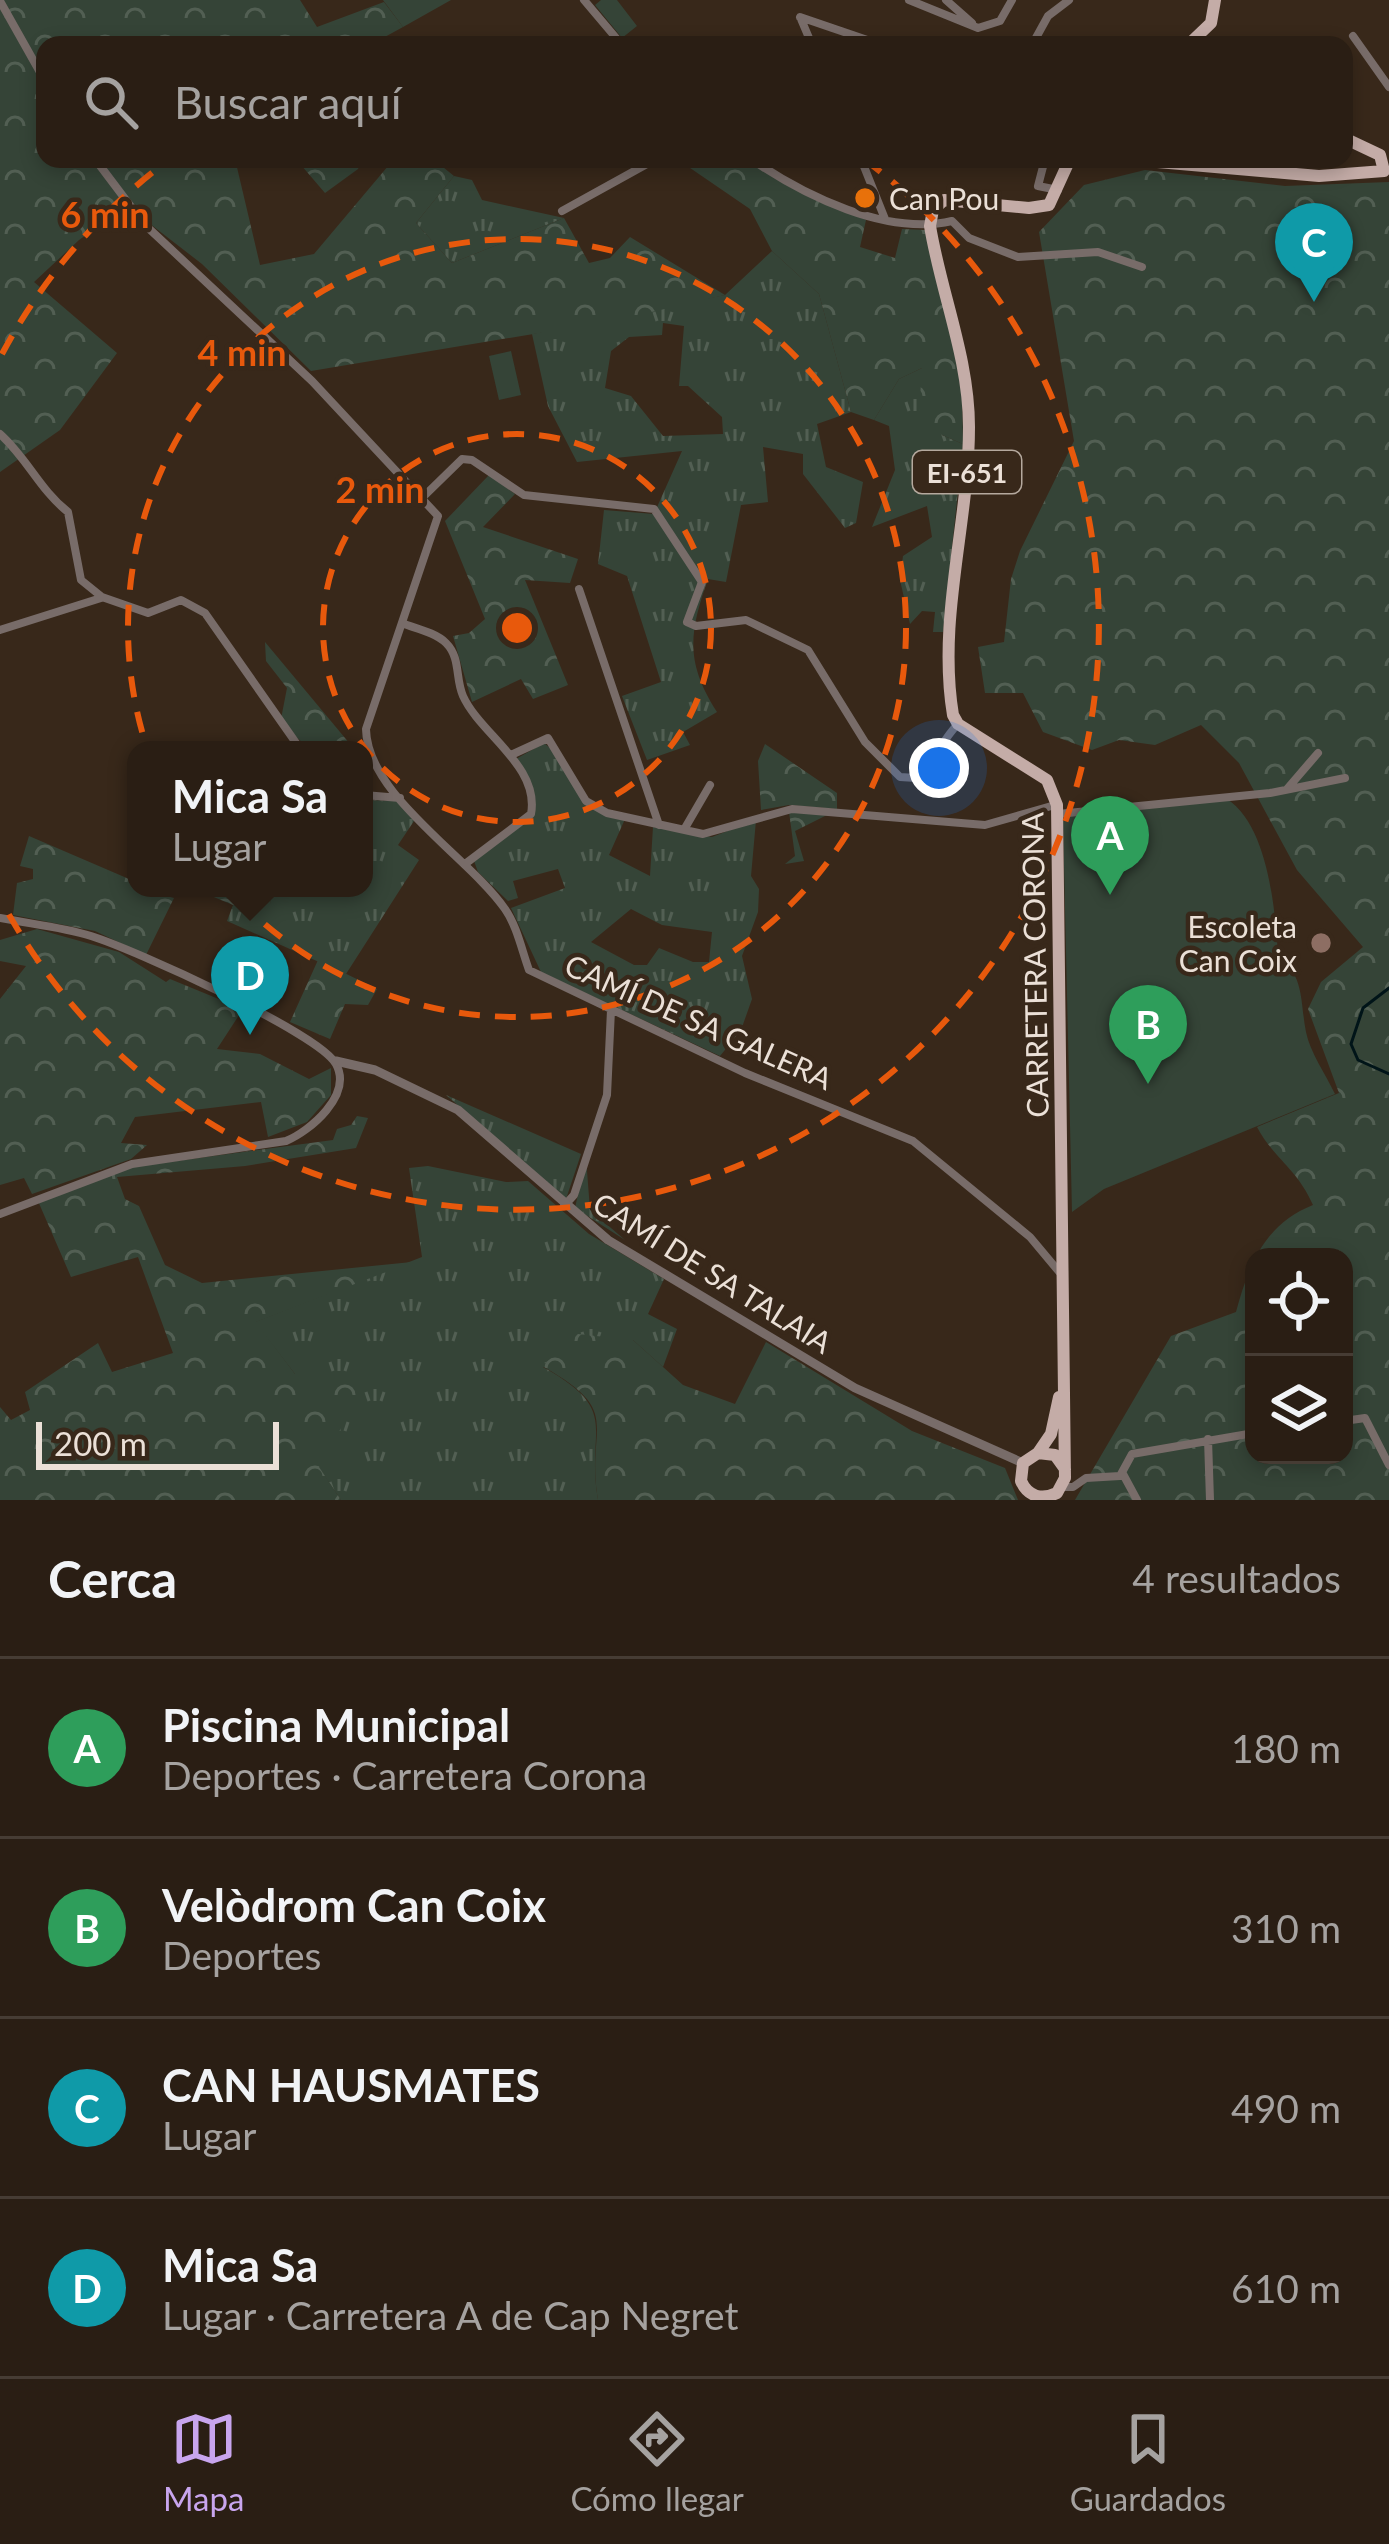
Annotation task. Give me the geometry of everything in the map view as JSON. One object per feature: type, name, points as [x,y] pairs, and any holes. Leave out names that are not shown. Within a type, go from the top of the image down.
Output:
[{"type":"main road","points":[[1197,36],[1211,23],[1215,0]]},
{"type":"main road","points":[[1227,168],[1319,176],[1379,175],[1387,169],[1380,155],[1353,142]]},
{"type":"main road","points":[[931,226],[933,210],[944,200],[1040,208],[1059,191],[1067,168]]},
{"type":"main road","name":"EI-651","points":[[931,226],[966,382],[969,426],[948,645],[951,704],[958,724]]},
{"type":"main road","name":"CARRETERA CORONA","points":[[958,724],[1047,780],[1057,809],[1065,1469]]},
{"type":"main road","name":"CARRETERA CORONA","points":[[1038,1453],[1058,1408],[1064,1251]]},
{"type":"main road","points":[[1038,1453],[1054,1455],[1065,1469],[1061,1492],[1031,1496],[1020,1477],[1023,1463],[1038,1453]]},
{"type":"street","points":[[584,0],[614,36]]},
{"type":"street","points":[[909,0],[978,28],[1000,21],[1012,0]]},
{"type":"street","points":[[946,0],[978,28]]},
{"type":"street","points":[[1037,36],[1048,16],[1070,0]]},
{"type":"street","points":[[0,1],[36,65]]},
{"type":"street","points":[[808,36],[800,17],[856,36]]},
{"type":"street","points":[[1353,36],[1389,87]]},
{"type":"street","points":[[102,168],[144,224],[313,381],[421,499],[461,459],[472,460],[524,495],[654,509],[702,582],[687,622],[696,626],[746,620],[808,650],[865,742],[900,777],[916,778],[928,769],[941,741],[958,724]]},
{"type":"street","points":[[562,211],[640,168]]},
{"type":"street","points":[[769,168],[861,214],[931,226],[952,221],[969,238],[1022,258],[1098,252],[1142,267]]},
{"type":"street","points":[[865,168],[886,221]]},
{"type":"street","points":[[1043,168],[1038,186],[1059,191]]},
{"type":"street","points":[[0,434],[23,454],[47,495],[68,512],[81,580],[103,597],[148,613],[181,600],[205,613],[295,741]]},
{"type":"street","name":"CAMÍ DE SA GALERA","points":[[366,741],[366,729],[438,516],[421,499]]},
{"type":"street","points":[[579,589],[659,825]]},
{"type":"street","points":[[0,630],[103,597]]},
{"type":"street","points":[[404,624],[445,642],[456,657],[463,696],[511,755],[533,801],[531,814],[465,864]]},
{"type":"street","points":[[511,755],[548,738],[586,801],[607,813],[703,834],[792,809],[985,825],[1057,809],[1286,790],[1345,778]]},
{"type":"street","points":[[1286,790],[1318,753]]},
{"type":"street","name":"CAMÍ DE SA GALERA","points":[[373,762],[400,799],[507,911],[530,970],[610,1010],[913,1141],[1035,1242],[1061,1274]]},
{"type":"street","points":[[685,828],[710,784]]},
{"type":"street","points":[[373,796],[400,799]]},
{"type":"street","points":[[0,918],[96,937],[286,1025],[335,1061],[339,1091],[299,1135],[132,1164],[0,1214]]},
{"type":"street","points":[[564,1206],[574,1195],[607,1095],[610,1010]]},
{"type":"street","name":"CAMÍ DE SA TALAIA","points":[[335,1061],[375,1070],[458,1110],[608,1240],[855,1388],[1023,1463]]},
{"type":"street","points":[[1035,1242],[1064,1251]]},
{"type":"street","points":[[1045,1254],[1064,1251]]},
{"type":"street","points":[[1353,1420],[1365,1418],[1389,1465]]},
{"type":"street","points":[[1061,1492],[1123,1474],[1132,1454],[1245,1434]]},
{"type":"street","points":[[1208,1439],[1210,1500]]},
{"type":"street","points":[[1123,1474],[1137,1500]]},
{"type":"green space","points":[[0,0],[300,0],[317,27],[384,2],[403,27],[386,36],[36,36],[36,168],[237,168],[260,265],[314,254],[386,168],[444,168],[454,176],[416,223],[452,263],[564,218],[589,263],[610,258],[630,237],[725,295],[617,320],[311,371],[202,264],[127,206],[79,240],[34,282],[117,353],[60,430],[0,472]]},
{"type":"green space","points":[[383,0],[451,0],[403,27]]},
{"type":"green space","points":[[617,0],[637,26],[620,36],[595,5]]},
{"type":"green space","points":[[304,168],[358,168],[358,169],[325,193]]},
{"type":"green space","points":[[690,168],[762,168],[866,220],[860,247],[895,258],[902,229],[926,230],[962,382],[963,444],[942,435],[919,413],[922,368],[899,379],[874,420],[851,412],[819,294],[772,251],[750,209]]},
{"type":"green space","points":[[1145,170],[1285,186],[1389,182],[1389,1500],[1075,1500],[1171,1336],[1236,1312],[1245,1284],[1245,1464],[1353,1464],[1353,1248],[1262,1248],[1283,1223],[1313,1205],[1257,1127],[1339,1093],[1308,1009],[1321,982],[1363,947],[1297,870],[1239,763],[1201,725],[1155,745],[1119,740],[1092,750],[1043,732],[1023,693],[985,693],[978,647],[1004,642],[1011,579],[1020,551],[1074,441],[1039,232],[1084,185]]},
{"type":"green space","points":[[454,176],[472,180],[482,200],[564,218],[452,263],[416,223]]},
{"type":"green space","points":[[772,251],[819,294],[851,412],[817,424],[826,467],[863,482],[856,523],[845,528],[803,474],[803,454],[763,447],[768,502],[741,505],[726,582],[708,579],[694,632],[699,678],[717,712],[683,732],[690,745],[647,760],[622,696],[661,682],[627,576],[598,564],[604,510],[654,514],[682,451],[577,462],[548,406],[532,334],[725,295]],"holes":[[[663,323],[684,326],[679,386],[688,386],[722,417],[723,434],[663,436],[631,396],[605,388],[611,351],[629,337],[662,335]]]},
{"type":"green space","points":[[511,351],[521,395],[499,400],[489,356]]},
{"type":"green space","points":[[922,368],[942,435],[963,444],[943,632],[933,632],[935,612],[922,611],[910,624],[900,580],[903,556],[932,537],[927,506],[872,527],[895,470],[889,426],[874,420],[899,379]]},
{"type":"green space","points":[[489,475],[515,494],[483,527],[578,559],[570,583],[525,580],[568,685],[533,699],[521,679],[472,702],[453,636],[469,633],[485,619],[445,521]]},
{"type":"green space","points":[[265,642],[348,741],[302,741],[290,730],[281,719],[287,688],[266,661]]},
{"type":"green space","points":[[544,743],[590,804],[625,819],[609,855],[650,876],[653,827],[712,837],[756,820],[751,876],[759,889],[758,912],[742,956],[752,999],[741,1030],[720,1056],[541,972],[511,908],[565,888],[558,869],[513,881],[518,898],[508,901],[478,872],[474,861],[532,814],[535,801],[516,759]],"holes":[[[631,909],[662,925],[712,932],[709,962],[693,962],[659,948],[647,965],[634,965],[591,942]]]},
{"type":"green space","points":[[765,744],[837,793],[837,809],[789,805],[761,810],[758,761]]},
{"type":"green space","points":[[1227,799],[1252,828],[1260,848],[1278,954],[1297,981],[1308,1040],[1335,1094],[1104,1189],[1072,1212],[1063,821],[1068,815]]},
{"type":"green space","points":[[373,800],[401,801],[416,818],[398,845],[419,860],[346,974],[227,921],[233,905],[270,904],[271,897],[373,897]]},
{"type":"green space","points":[[789,812],[829,814],[795,831],[804,861],[785,864],[795,856]]},
{"type":"green space","points":[[29,836],[127,878],[127,897],[174,898],[146,955],[95,931],[13,915],[17,883],[33,879],[33,869],[20,866]]},
{"type":"green space","points":[[214,897],[271,897],[270,905],[233,905]]},
{"type":"green space","points":[[37,929],[119,952],[166,982],[170,979],[243,1009],[217,1049],[260,1054],[309,1079],[331,1068],[331,1095],[307,1122],[268,1137],[261,1102],[135,1117],[121,1143],[147,1145],[131,1159],[32,1194],[24,1178],[0,1185],[0,999],[26,966],[0,961],[0,940]]},
{"type":"green space","points":[[318,960],[377,989],[368,1005],[345,1004],[330,1039],[290,1022]]},
{"type":"green space","points":[[446,1095],[581,1154],[566,1199]]},
{"type":"green space","points":[[357,1116],[368,1118],[356,1148],[245,1166],[117,1177],[125,1199],[139,1206],[165,1265],[202,1283],[412,1262],[256,1322],[295,1374],[369,1379],[319,1467],[341,1500],[0,1500],[0,1407],[11,1420],[30,1410],[25,1392],[98,1343],[112,1372],[173,1353],[138,1257],[71,1277],[38,1201],[132,1167],[333,1140],[337,1129],[351,1125]]},
{"type":"green space","points":[[586,1158],[590,1210],[625,1240],[575,1208]]},
{"type":"green space","points":[[428,1166],[506,1182],[528,1181],[589,1234],[664,1279],[648,1314],[677,1329],[663,1367],[633,1340],[543,1367],[584,1396],[592,1410],[598,1500],[341,1500],[319,1468],[295,1374],[255,1322],[422,1257],[409,1168]]},
{"type":"green space","points":[[578,1334],[633,1340],[683,1385],[735,1404],[766,1342],[912,1431],[1005,1468],[1018,1500],[598,1500],[593,1409],[568,1382],[542,1366]]},
{"type":"waterway","points":[[1389,988],[1363,1008],[1351,1044],[1358,1060],[1389,1074]]},
{"type":"place","name":"Can Pou","points":[[865,198]]},
{"type":"place","name":"CAN HAUSMATES","points":[[1314,302]]},
{"type":"place","name":"Piscina Municipal","points":[[1110,895]]},
{"type":"place","name":"Escoleta Can Coix","points":[[1321,943]]},
{"type":"place","name":"Mica Sa","points":[[250,1035]]},
{"type":"place","name":"Velòdrom Can Coix","points":[[1148,1084]]}]
